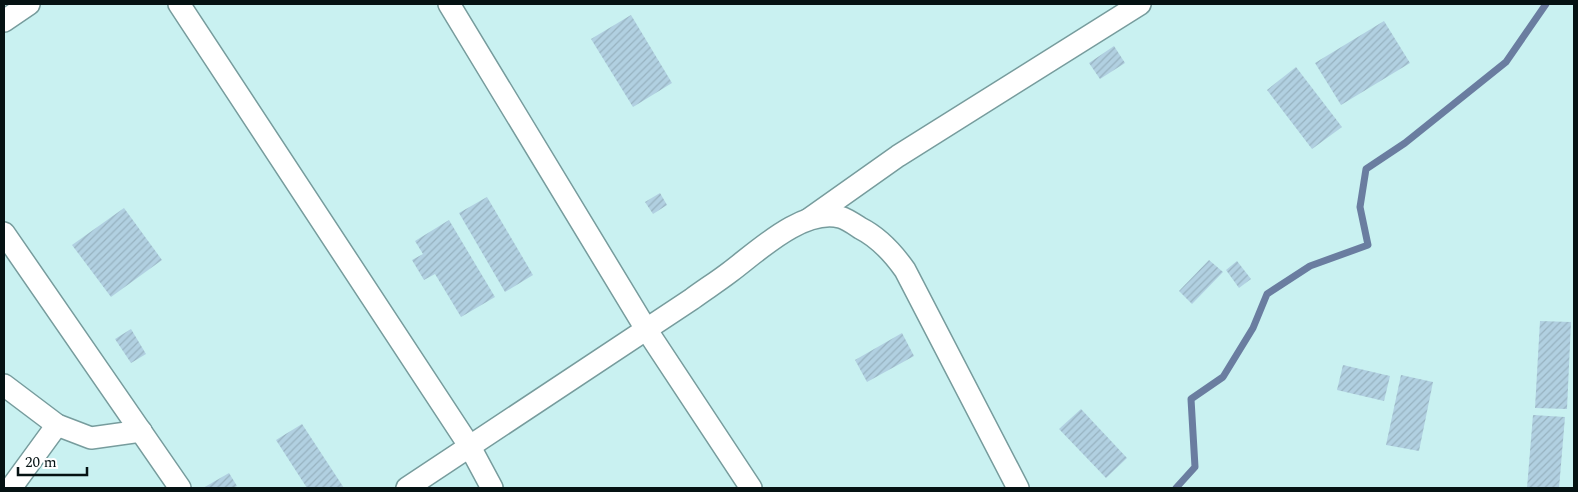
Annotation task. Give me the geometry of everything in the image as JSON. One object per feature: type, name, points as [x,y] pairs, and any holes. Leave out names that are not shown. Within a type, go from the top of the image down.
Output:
[{"type":"street","points":[[4,21],[29,4]]},
{"type":"street","points":[[179,4],[470,447],[492,488]]},
{"type":"street","points":[[449,4],[646,329],[752,488]]},
{"type":"street","points":[[805,222],[898,156],[1140,4]]},
{"type":"street","points":[[407,488],[731,272],[756,250],[777,236],[814,218],[828,217],[840,217],[865,230],[898,260],[905,270],[1018,488]]},
{"type":"street","points":[[4,234],[180,488]]},
{"type":"street","points":[[4,385],[57,425],[91,438],[141,431]]},
{"type":"street","points":[[11,488],[57,425]]},
{"type":"building","points":[[631,15],[672,83],[633,107],[591,39]]},
{"type":"building","points":[[1384,21],[1410,63],[1341,105],[1315,63]]},
{"type":"building","points":[[1114,46],[1125,63],[1100,79],[1089,63]]},
{"type":"building","points":[[1296,67],[1342,127],[1312,149],[1267,90]]},
{"type":"building","points":[[660,193],[667,205],[653,214],[645,202]]},
{"type":"building","points":[[487,197],[533,275],[505,292],[459,213]]},
{"type":"building","points":[[124,208],[162,260],[111,297],[72,245]]},
{"type":"building","points":[[449,220],[495,297],[461,317],[435,274],[424,280],[412,260],[423,254],[415,241]]},
{"type":"building","points":[[1209,260],[1223,272],[1192,304],[1179,291]]},
{"type":"building","points":[[1237,261],[1251,279],[1239,288],[1226,270]]},
{"type":"building","points":[[1540,321],[1571,322],[1567,409],[1535,408]]},
{"type":"building","points":[[131,329],[146,354],[131,363],[115,339]]},
{"type":"building","points":[[902,333],[914,356],[867,382],[855,360]]},
{"type":"building","points":[[1343,365],[1390,376],[1384,401],[1337,390]]},
{"type":"building","points":[[1401,375],[1433,382],[1419,451],[1386,445]]},
{"type":"building","points":[[1081,409],[1127,458],[1106,478],[1059,429]]},
{"type":"building","points":[[1533,415],[1565,417],[1559,488],[1527,488]]},
{"type":"building","points":[[302,424],[344,488],[307,488],[276,440]]},
{"type":"building","points":[[229,473],[237,486],[233,488],[203,488]]},
{"type":"waterway","points":[[1176,488],[1195,467],[1191,399],[1223,377],[1253,328],[1267,294],[1310,266],[1368,245],[1360,207],[1366,169],[1405,143],[1506,62],[1546,4]]}]
